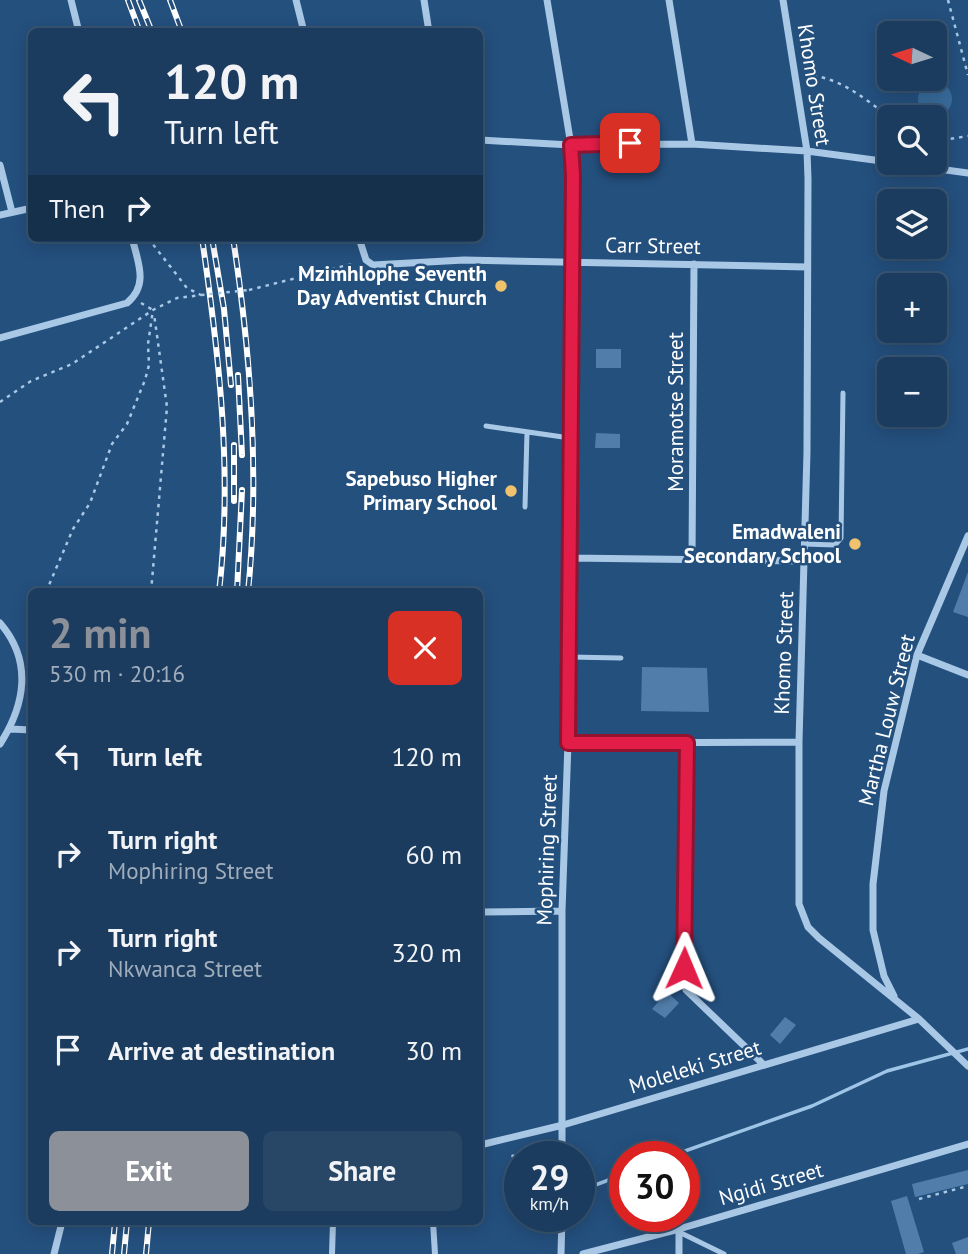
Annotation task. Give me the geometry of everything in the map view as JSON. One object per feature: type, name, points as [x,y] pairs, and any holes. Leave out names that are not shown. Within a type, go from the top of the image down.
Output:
[{"type":"street","points":[[71,0],[78,28]]},
{"type":"street","points":[[296,0],[303,28]]},
{"type":"street","points":[[424,0],[428,28]]},
{"type":"street","name":"Mophiring Street","points":[[547,0],[571,145],[570,558],[568,743],[562,911],[562,1141]]},
{"type":"street","points":[[669,0],[692,144]]},
{"type":"street","name":"Khomo Street","points":[[783,0],[807,151],[804,561],[797,882],[801,914],[808,927],[819,938],[919,1019],[968,1066]]},
{"type":"street","points":[[483,140],[571,145],[692,144],[807,151],[877,160]]},
{"type":"street","points":[[0,166],[12,212]]},
{"type":"street","points":[[947,170],[968,173]]},
{"type":"street","points":[[0,215],[28,209]]},
{"type":"street","points":[[0,338],[121,307],[133,299],[141,280],[133,242]]},
{"type":"street","points":[[360,242],[366,260]]},
{"type":"street","name":"Carr Street","points":[[366,260],[373,265],[464,260],[807,267]]},
{"type":"street","name":"Moramotse Street","points":[[692,559],[694,264]]},
{"type":"street","name":"Martha Louw Street","points":[[896,1000],[884,976],[873,930],[873,884],[884,791],[917,655],[968,536]]},
{"type":"street","points":[[570,558],[804,561]]},
{"type":"street","points":[[0,623],[11,635],[20,655],[22,687],[16,714],[0,744]]},
{"type":"street","points":[[917,655],[968,675]]},
{"type":"street","points":[[10,729],[28,730]]},
{"type":"street","points":[[568,743],[799,742]]},
{"type":"street","points":[[687,743],[686,989],[691,997],[764,1064]]},
{"type":"street","points":[[483,912],[562,911]]},
{"type":"street","name":"Moleleki Street","points":[[483,1144],[563,1125],[919,1019]]},
{"type":"street","name":"Ngidi Street","points":[[700,1225],[968,1144]]},
{"type":"street","points":[[54,1254],[61,1225]]},
{"type":"street","points":[[332,1254],[333,1225]]},
{"type":"street","points":[[432,1225],[435,1254]]},
{"type":"street","points":[[561,1254],[562,1232]]},
{"type":"street","name":"Ngidi Street","points":[[583,1254],[675,1232]]},
{"type":"street","points":[[679,1232],[679,1254]]},
{"type":"lane","points":[[804,544],[835,545],[841,538],[843,393]]},
{"type":"lane","points":[[486,426],[570,438]]},
{"type":"lane","points":[[525,507],[527,432]]},
{"type":"lane","points":[[569,657],[621,658]]},
{"type":"lane","points":[[681,1232],[724,1254]]},
{"type":"path","points":[[948,0],[968,75]]},
{"type":"path","points":[[795,74],[822,76],[836,81],[877,107]]},
{"type":"path","points":[[947,139],[968,136]]},
{"type":"path","points":[[151,242],[187,288],[201,295]]},
{"type":"path","points":[[0,402],[31,381],[72,364],[153,310],[177,298],[257,288],[366,260]]},
{"type":"path","points":[[133,299],[153,310]]},
{"type":"path","points":[[48,588],[73,529],[90,503],[112,443],[127,424],[145,380],[153,310]]},
{"type":"path","points":[[151,588],[167,407],[153,310]]},
{"type":"path","points":[[919,1199],[968,1186]]},
{"type":"shaded area","points":[[947,87],[951,92],[951,106],[947,111],[947,105],[919,105],[920,91],[947,91]]},
{"type":"building","points":[[596,349],[621,349],[621,368],[596,368]]},
{"type":"building","points":[[596,433],[620,434],[620,448],[595,448]]},
{"type":"building","points":[[968,572],[968,617],[953,612]]},
{"type":"building","points":[[642,667],[707,668],[709,712],[641,711]]},
{"type":"building","points":[[667,992],[679,1003],[665,1018],[652,1009]]},
{"type":"building","points":[[785,1017],[796,1025],[780,1044],[770,1035]]},
{"type":"building","points":[[968,1170],[968,1184],[915,1197],[912,1184]]},
{"type":"building","points":[[907,1196],[924,1252],[918,1254],[906,1254],[891,1201]]},
{"type":"building","points":[[968,1237],[968,1254],[956,1254],[952,1243]]},
{"type":"waterway","points":[[700,1146],[812,1106],[887,1071],[968,1049]]},
{"type":"waterway","points":[[595,1185],[609,1180]]},
{"type":"railway","points":[[128,0],[138,28]]},
{"type":"railway","points":[[139,0],[150,28]]},
{"type":"railway","points":[[170,0],[180,28]]},
{"type":"railway","points":[[203,242],[222,414],[225,503],[219,588]]},
{"type":"railway","points":[[213,242],[224,309],[231,385]]},
{"type":"railway","points":[[234,242],[245,326],[252,415],[253,503],[248,588]]},
{"type":"railway","points":[[238,375],[242,455]]},
{"type":"railway","points":[[234,445],[234,501]]},
{"type":"railway","points":[[237,588],[242,490]]},
{"type":"railway","points":[[112,1254],[115,1225]]},
{"type":"railway","points":[[124,1254],[127,1225]]},
{"type":"railway","points":[[146,1254],[149,1225]]},
{"type":"place","name":"Mzimhlophe Seventh Day Adventist Church","points":[[501,286]]},
{"type":"place","name":"Sapebuso Higher Primary School","points":[[511,491]]},
{"type":"place","name":"Emadwaleni Secondary School","points":[[855,544]]},
{"type":"route","points":[[630,143],[571,145],[573,176],[568,743],[687,743],[684,968]]}]
